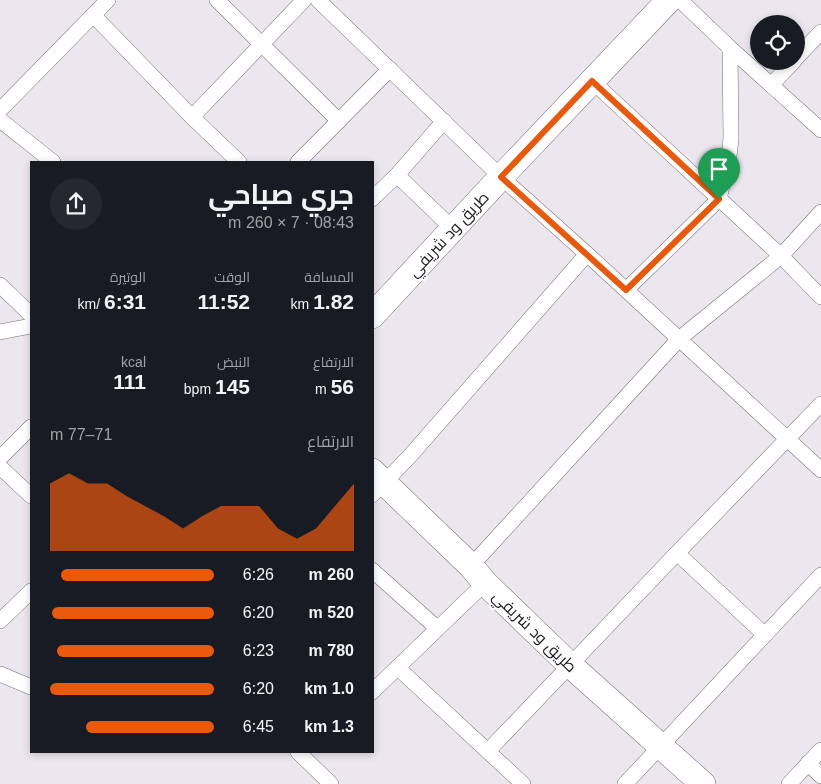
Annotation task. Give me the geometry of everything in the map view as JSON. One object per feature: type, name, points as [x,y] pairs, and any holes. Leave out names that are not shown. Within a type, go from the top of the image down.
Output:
[{"type":"main road","name":"طريق ود شريفي","points":[[376,304],[453,229],[669,0]]},
{"type":"main road","name":"طريق ود شريفي","points":[[377,483],[478,574],[570,665],[703,784]]},
{"type":"street","points":[[0,110],[108,0]]},
{"type":"street","points":[[217,0],[339,121]]},
{"type":"street","points":[[192,118],[304,0]]},
{"type":"street","points":[[318,0],[501,177],[821,470]]},
{"type":"street","points":[[680,0],[821,130]]},
{"type":"street","points":[[93,15],[192,118],[238,161]]},
{"type":"street","points":[[805,49],[821,32]]},
{"type":"street","points":[[626,290],[719,199],[731,139],[730,48]]},
{"type":"street","points":[[299,161],[390,69]]},
{"type":"street","points":[[771,85],[785,70]]},
{"type":"street","points":[[592,81],[781,256],[821,297]]},
{"type":"street","points":[[0,120],[52,161]]},
{"type":"street","points":[[374,197],[444,121]]},
{"type":"street","points":[[396,175],[453,229]]},
{"type":"street","points":[[374,690],[437,628],[478,574],[679,339],[781,256],[821,212]]},
{"type":"street","points":[[377,483],[409,457],[587,254]]},
{"type":"street","points":[[0,285],[30,314]]},
{"type":"street","points":[[0,332],[30,326]]},
{"type":"street","points":[[488,751],[821,404]]},
{"type":"street","points":[[0,458],[30,428]]},
{"type":"street","points":[[0,467],[30,495]]},
{"type":"street","points":[[676,553],[765,636]]},
{"type":"street","points":[[374,572],[437,628]]},
{"type":"street","points":[[625,784],[821,575]]},
{"type":"street","points":[[0,621],[30,592]]},
{"type":"street","points":[[398,668],[523,784]]},
{"type":"street","points":[[0,674],[30,687]]},
{"type":"street","points":[[789,784],[821,750]]},
{"type":"street","points":[[304,754],[324,782]]},
{"type":"street","points":[[808,764],[821,776]]},
{"type":"route","points":[[592,81],[719,199],[626,290],[501,177],[592,81]]}]
